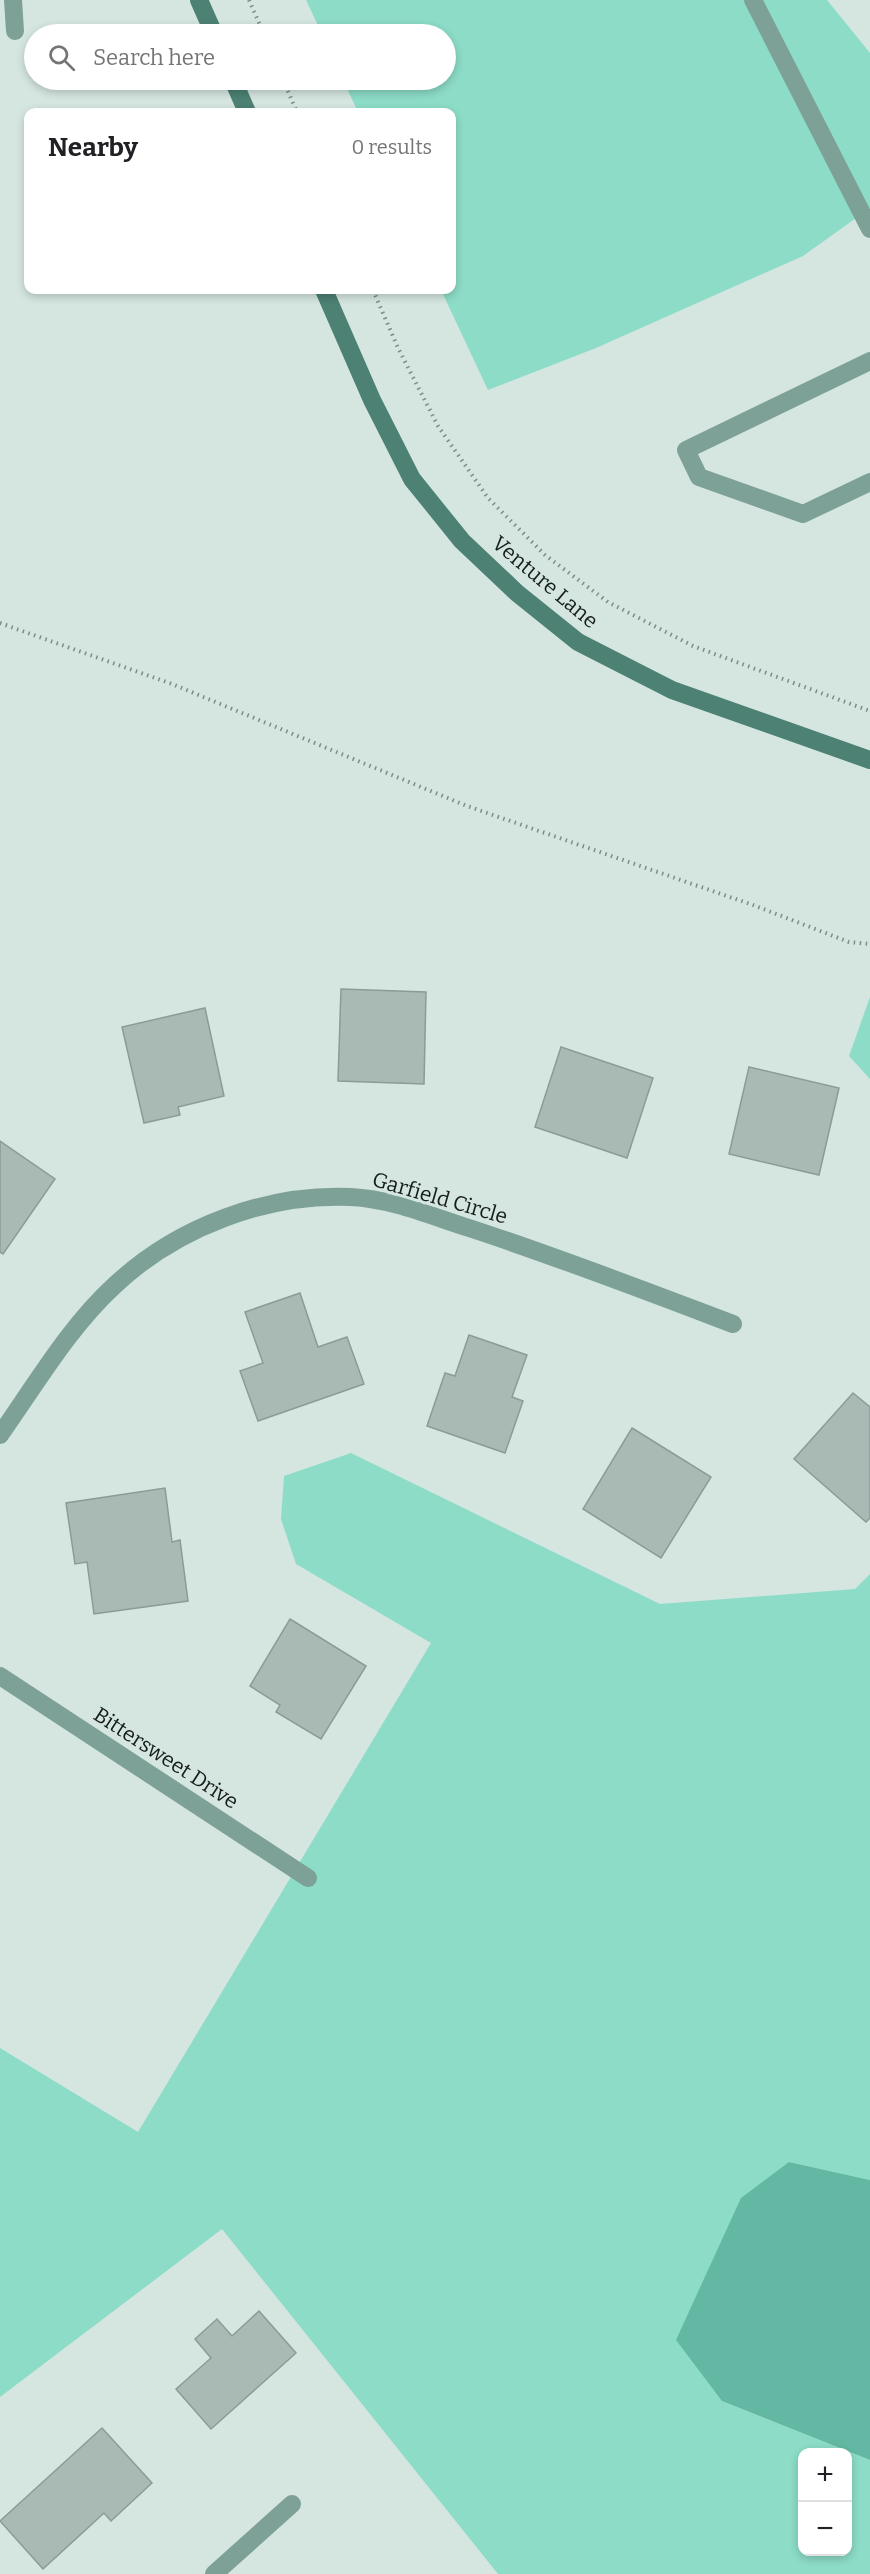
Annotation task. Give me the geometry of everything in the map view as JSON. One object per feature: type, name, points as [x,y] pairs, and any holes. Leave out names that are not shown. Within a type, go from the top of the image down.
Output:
[{"type":"street","points":[[14,0],[15,31]]},
{"type":"street","points":[[199,0],[210,24]]},
{"type":"street","points":[[753,0],[870,229]]},
{"type":"street","points":[[237,90],[245,108]]},
{"type":"street","name":"Venture Lane","points":[[326,294],[372,400],[412,479],[462,542],[517,593],[578,642],[672,690],[870,760]]},
{"type":"street","points":[[870,361],[686,450],[699,477],[803,514],[870,482]]},
{"type":"street","name":"Garfield Circle","points":[[0,1435],[71,1334],[114,1285],[151,1256],[185,1235],[251,1209],[301,1199],[352,1197],[396,1204],[541,1251],[733,1324]]},
{"type":"street","name":"Bittersweet Drive","points":[[0,1676],[308,1878]]},
{"type":"street","points":[[214,2574],[292,2504]]},
{"type":"path","points":[[249,0],[260,24]]},
{"type":"path","points":[[287,90],[295,108]]},
{"type":"path","points":[[375,294],[398,348],[438,426],[488,498],[545,555],[608,602],[693,646],[870,711]]},
{"type":"path","points":[[0,623],[172,684],[467,806],[849,942],[870,944]]},
{"type":"shaded area","points":[[306,0],[827,0],[870,53],[870,208],[803,256],[596,348],[488,390],[443,294],[456,294],[456,108],[356,108],[348,90],[456,90],[456,24],[317,24]]},
{"type":"shaded area","points":[[870,997],[870,1079],[849,1056]]},
{"type":"shaded area","points":[[351,1453],[660,1604],[855,1589],[870,1574],[870,2180],[789,2162],[722,2401],[840,2448],[798,2448],[798,2556],[852,2556],[852,2453],[870,2460],[870,2574],[498,2574],[222,2229],[0,2397],[0,2048],[138,2132],[431,1643],[296,1564],[281,1519],[284,1476]]},
{"type":"shaded area","points":[[789,2162],[870,2180],[870,2460],[852,2453],[852,2448],[840,2448],[722,2401],[676,2340],[741,2198]]},
{"type":"building","points":[[341,989],[426,992],[424,1084],[338,1081]]},
{"type":"building","points":[[205,1008],[224,1096],[178,1107],[180,1115],[144,1123],[122,1027]]},
{"type":"building","points":[[561,1047],[653,1078],[627,1158],[535,1127]]},
{"type":"building","points":[[749,1067],[839,1088],[819,1175],[729,1154]]},
{"type":"building","points":[[0,1141],[55,1179],[3,1254],[0,1252]]},
{"type":"building","points":[[300,1293],[318,1347],[347,1337],[364,1384],[258,1421],[240,1371],[263,1363],[245,1312]]},
{"type":"building","points":[[469,1335],[527,1355],[512,1397],[523,1401],[505,1453],[427,1426],[445,1373],[455,1376]]},
{"type":"building","points":[[853,1393],[870,1407],[870,1518],[866,1522],[794,1459]]},
{"type":"building","points":[[632,1428],[711,1477],[661,1558],[583,1509]]},
{"type":"building","points":[[165,1488],[172,1542],[180,1540],[188,1601],[94,1614],[87,1562],[75,1564],[66,1503]]},
{"type":"building","points":[[290,1619],[366,1666],[321,1739],[276,1712],[280,1705],[250,1686]]},
{"type":"building","points":[[259,2311],[296,2353],[211,2429],[176,2389],[211,2358],[195,2339],[217,2319],[232,2336]]},
{"type":"building","points":[[102,2428],[152,2483],[111,2521],[104,2513],[43,2569],[0,2521]]}]
